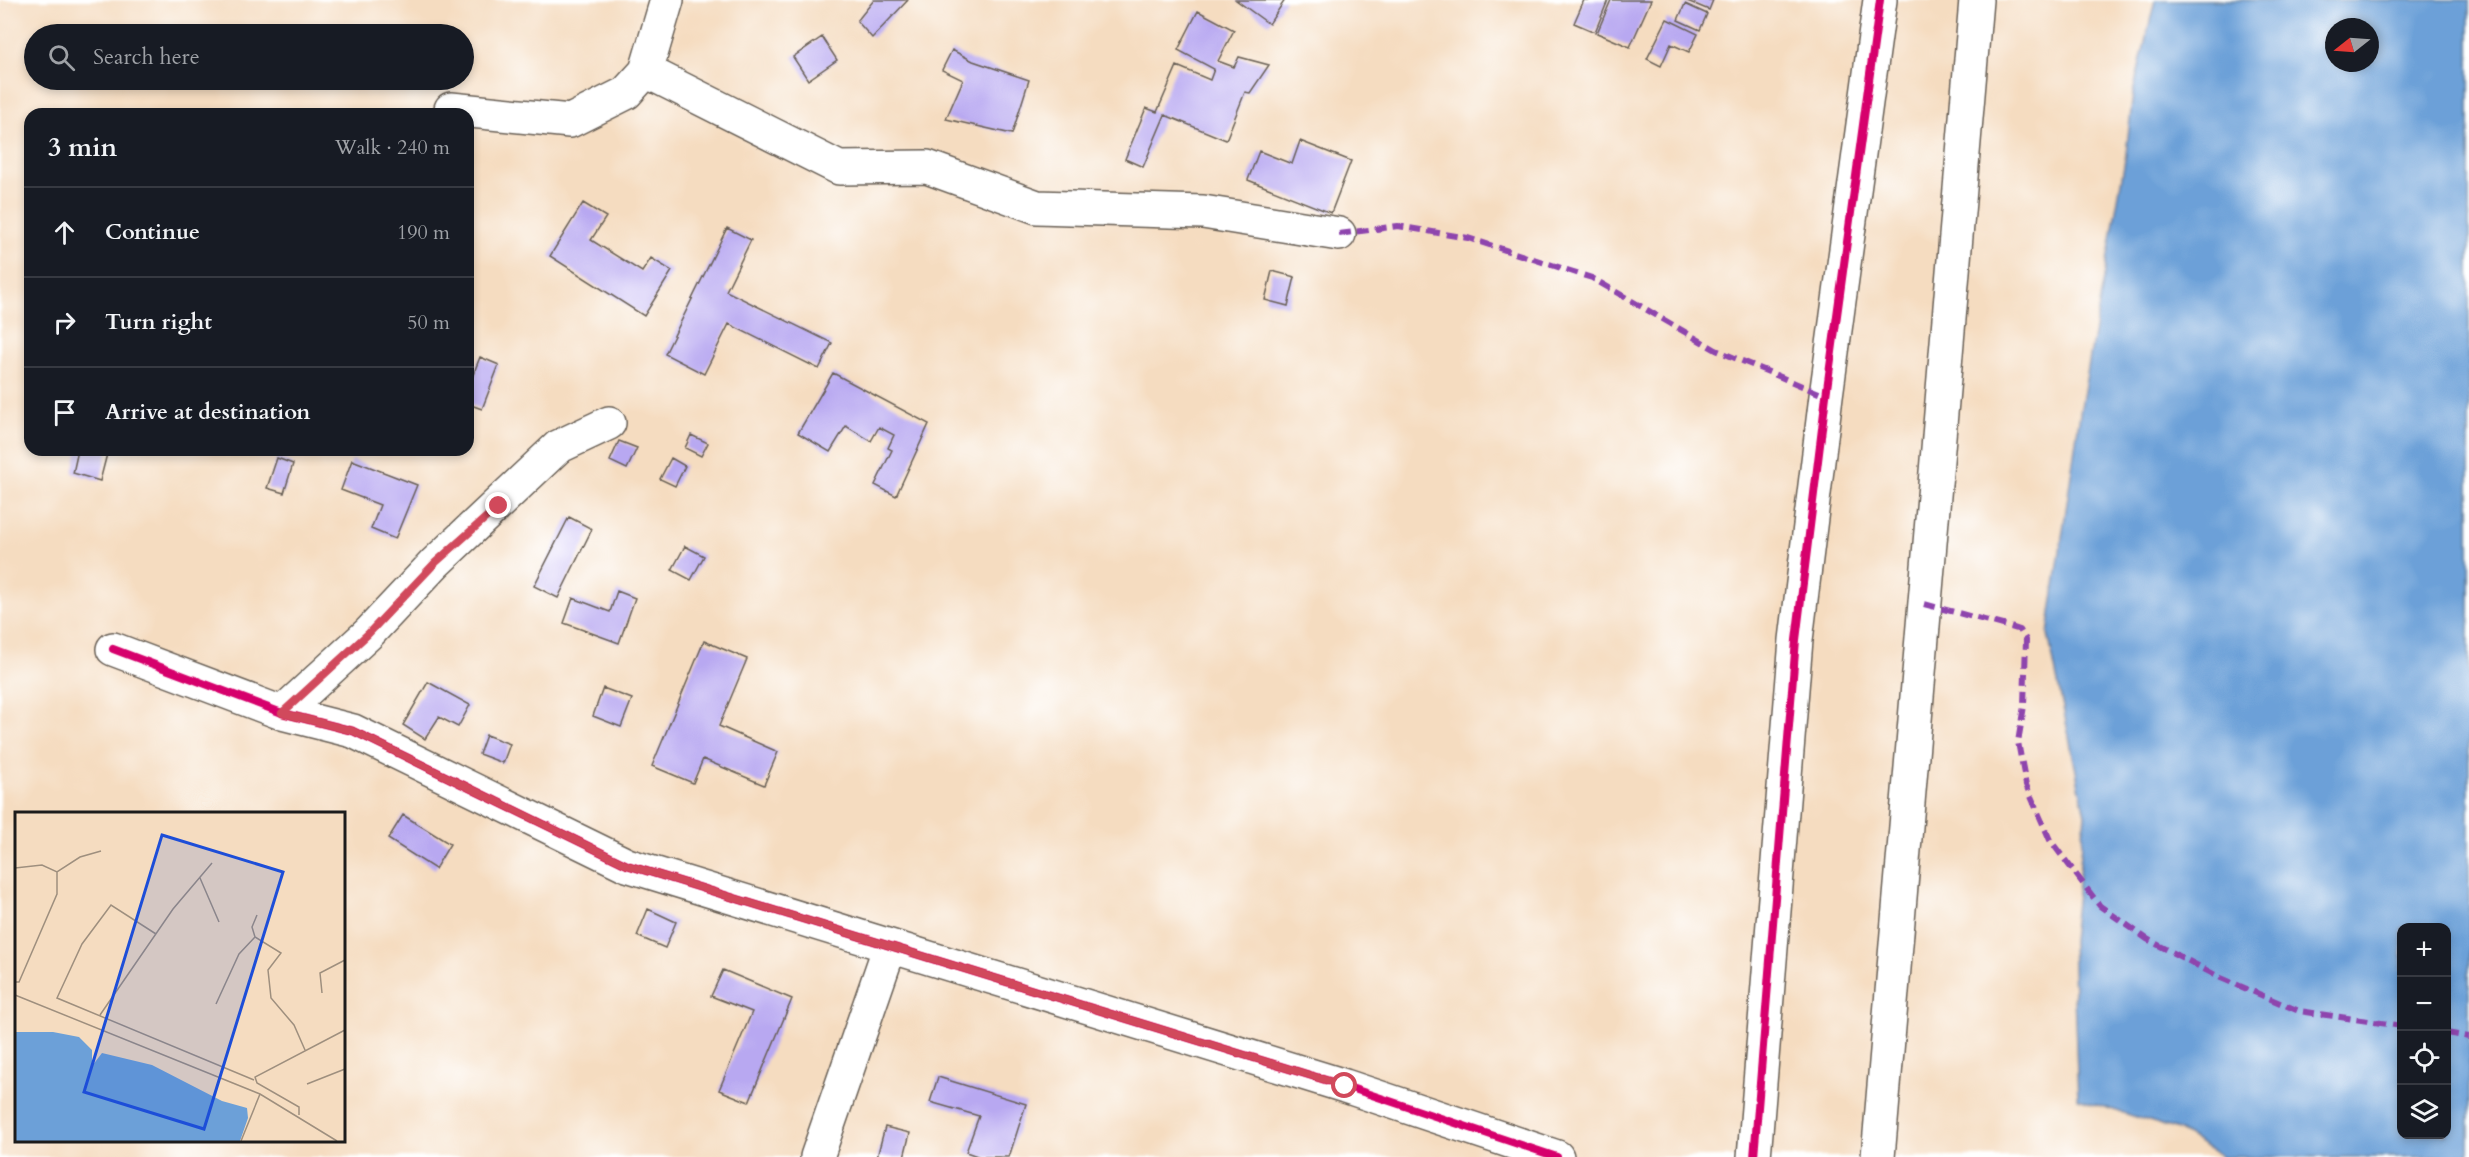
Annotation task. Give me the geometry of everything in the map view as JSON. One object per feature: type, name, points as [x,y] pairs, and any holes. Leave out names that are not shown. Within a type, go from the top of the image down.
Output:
[{"type":"street","points":[[474,111],[570,121],[626,93],[646,71],[667,0]]},
{"type":"street","points":[[1754,1157],[1796,640],[1827,384],[1880,0]]},
{"type":"street","points":[[1878,1157],[1977,0]]},
{"type":"street","points":[[646,71],[839,168],[927,167],[1037,207],[1203,212],[1339,234]]},
{"type":"street","points":[[282,713],[368,634],[435,563],[558,447],[609,423]]},
{"type":"street","points":[[113,649],[282,713],[353,731],[627,865],[1345,1086],[1557,1157]]},
{"type":"street","points":[[817,1157],[890,946]]},
{"type":"water","points":[[2155,0],[2469,0],[2469,1157],[2223,1157],[2178,1130],[2078,1099],[2072,941],[2085,815],[2048,634],[2080,413],[2126,154],[2133,93]]},
{"type":"building","points":[[874,0],[908,0],[872,38],[857,21]]},
{"type":"building","points":[[1236,0],[1285,0],[1269,24]]},
{"type":"building","points":[[1584,0],[1608,0],[1595,32],[1574,23]]},
{"type":"building","points":[[1611,0],[1651,0],[1630,47],[1597,33]]},
{"type":"building","points":[[1685,0],[1713,0],[1709,10]]},
{"type":"building","points":[[1685,4],[1707,14],[1700,30],[1678,20]]},
{"type":"building","points":[[1198,11],[1234,30],[1218,61],[1234,67],[1239,57],[1269,65],[1250,93],[1245,92],[1226,140],[1165,115],[1143,167],[1125,159],[1146,108],[1157,112],[1177,66],[1210,80],[1214,69],[1178,50]]},
{"type":"building","points":[[1667,19],[1698,34],[1689,52],[1671,44],[1661,66],[1647,59]]},
{"type":"building","points":[[822,37],[837,60],[808,80],[793,57]]},
{"type":"building","points":[[952,50],[973,61],[1029,80],[1012,134],[946,119],[963,80],[942,70]]},
{"type":"building","points":[[1300,141],[1351,161],[1331,213],[1248,180],[1259,151],[1292,164]]},
{"type":"building","points":[[583,203],[606,217],[591,240],[642,272],[651,258],[672,271],[644,316],[550,256]]},
{"type":"building","points":[[727,228],[751,240],[726,291],[832,343],[819,369],[729,324],[704,374],[665,354]]},
{"type":"building","points":[[1272,271],[1295,277],[1288,306],[1265,300]]},
{"type":"building","points":[[480,357],[499,365],[482,409],[474,406],[474,372]]},
{"type":"building","points":[[833,373],[929,424],[896,496],[875,485],[892,450],[888,448],[894,435],[879,427],[871,441],[846,426],[830,452],[798,433]]},
{"type":"building","points":[[691,435],[708,443],[701,456],[685,448]]},
{"type":"building","points":[[619,441],[637,448],[627,469],[610,461]]},
{"type":"building","points":[[77,456],[106,456],[100,481],[73,473]]},
{"type":"building","points":[[277,458],[293,464],[284,493],[267,488]]},
{"type":"building","points":[[671,458],[685,466],[675,486],[660,479]]},
{"type":"building","points":[[352,460],[417,485],[395,539],[371,529],[380,505],[341,490]]},
{"type":"building","points":[[569,517],[592,529],[558,598],[534,586]]},
{"type":"building","points":[[685,546],[704,556],[691,580],[672,570]]},
{"type":"building","points":[[617,591],[635,598],[619,643],[564,623],[573,598],[610,612]]},
{"type":"building","points":[[704,641],[747,659],[719,726],[778,752],[764,785],[703,759],[693,783],[652,766]]},
{"type":"building","points":[[428,682],[470,705],[458,727],[439,717],[425,739],[403,725]]},
{"type":"building","points":[[603,688],[632,699],[621,727],[593,716]]},
{"type":"building","points":[[486,735],[510,744],[503,763],[479,754]]},
{"type":"building","points":[[403,815],[450,844],[435,869],[388,839]]},
{"type":"building","points":[[648,909],[676,922],[665,948],[637,936]]},
{"type":"building","points":[[723,970],[792,999],[749,1102],[719,1090],[752,1012],[711,996]]},
{"type":"building","points":[[938,1077],[1026,1104],[1009,1157],[980,1157],[966,1152],[979,1116],[930,1102]]},
{"type":"building","points":[[885,1127],[910,1133],[904,1157],[877,1157]]},
{"type":"marked path","points":[[1339,234],[1398,226],[1468,238],[1592,278],[1716,350],[1826,396]]},
{"type":"marked path","points":[[1924,604],[2020,630],[2026,640],[2024,706],[2018,742],[2026,785],[2050,840],[2100,906],[2147,939],[2221,978],[2299,1011],[2397,1025]]},
{"type":"marked path","points":[[2451,1034],[2469,1037]]},
{"type":"cycle path","points":[[1754,1157],[1796,640],[1826,396],[1880,0]]},
{"type":"cycle path","points":[[113,649],[282,713],[353,731],[627,865],[1345,1086],[1557,1157]]},
{"type":"route","points":[[499,506],[435,563],[368,634],[282,713],[353,731],[627,865],[1345,1086]]}]
